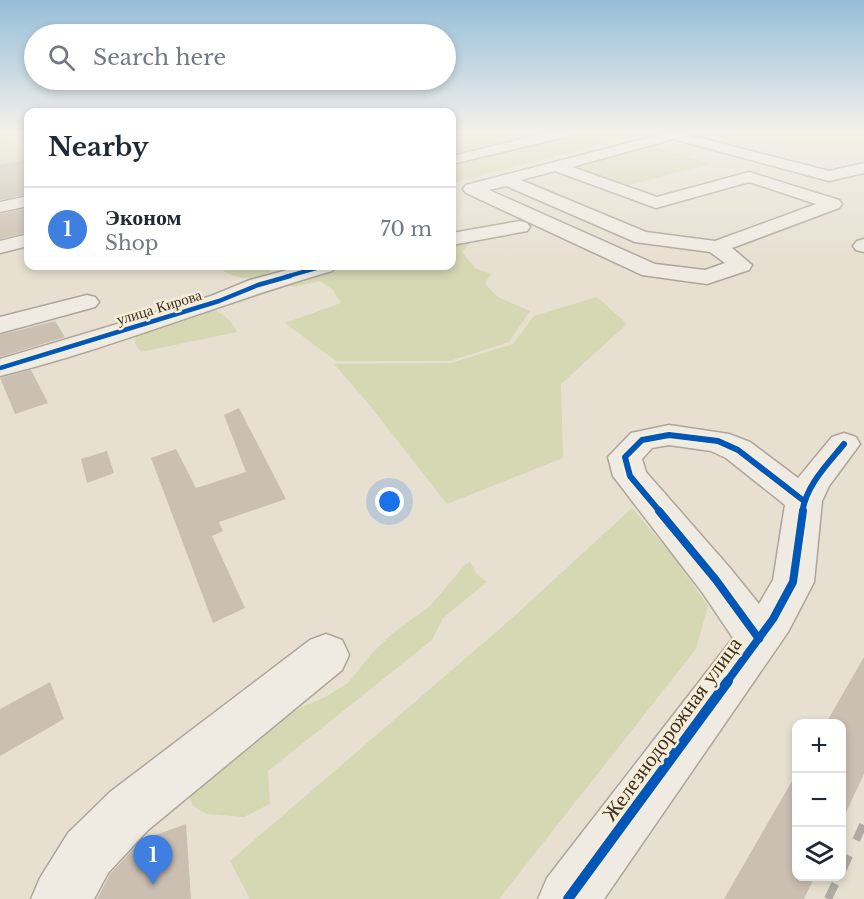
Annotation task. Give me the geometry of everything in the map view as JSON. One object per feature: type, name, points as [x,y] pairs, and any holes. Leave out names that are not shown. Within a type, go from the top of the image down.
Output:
[{"type":"street","points":[[508,181],[507,179],[522,175]]},
{"type":"street","points":[[579,175],[656,204],[757,175]]},
{"type":"street","points":[[825,175],[864,181]]},
{"type":"street","points":[[829,176],[834,175]]},
{"type":"street","points":[[604,271],[458,192],[508,181],[642,238],[716,247],[775,228],[833,204],[749,177]]},
{"type":"street","points":[[472,189],[650,270],[707,277]]},
{"type":"street","points":[[0,207],[24,202]]},
{"type":"street","points":[[456,238],[520,227]]},
{"type":"street","points":[[0,247],[24,241]]},
{"type":"street","points":[[634,285],[658,288],[707,277],[741,265],[716,247]]},
{"type":"street","name":"улица Кирова","points":[[0,368],[219,301],[258,285],[310,270]]},
{"type":"street","points":[[0,325],[87,302]]},
{"type":"street","points":[[759,639],[716,580],[630,476],[625,457],[642,440],[669,435],[718,441],[738,450],[804,501]]},
{"type":"street","name":"Железнодорожная улица","points":[[568,899],[774,619],[793,582],[804,501],[814,481],[844,444]]},
{"type":"street","points":[[61,899],[88,853],[129,812],[326,655]]},
{"type":"green space","points":[[456,175],[483,175],[456,182]]},
{"type":"green space","points":[[595,175],[668,175],[625,186]]},
{"type":"green space","points":[[476,236],[462,252],[475,268],[491,274],[485,284],[498,297],[530,311],[509,342],[450,361],[336,361],[285,323],[341,303],[333,290],[320,281],[296,287],[278,284],[322,270],[456,270],[456,240]]},
{"type":"green space","points":[[272,270],[254,278],[238,277],[224,271]]},
{"type":"green space","points":[[597,297],[627,324],[561,384],[563,458],[447,504],[367,402],[334,364],[450,363],[513,344],[534,316]]},
{"type":"green space","points":[[208,309],[225,316],[237,332],[141,352],[135,344],[136,335]]},
{"type":"green space","points":[[632,508],[672,555],[708,606],[696,649],[499,899],[250,899],[230,861],[510,620]]},
{"type":"green space","points":[[470,562],[476,573],[487,582],[443,618],[432,640],[268,771],[270,804],[244,817],[207,814],[193,806],[187,791],[282,716],[327,696],[348,683],[372,653],[393,633],[430,606]]},
{"type":"building","points":[[0,175],[24,175],[24,195],[0,200]]},
{"type":"building","points":[[24,209],[24,233],[0,239],[0,214]]},
{"type":"building","points":[[55,321],[65,337],[0,357],[0,335]]},
{"type":"building","points":[[31,370],[48,403],[15,414],[0,378]]},
{"type":"building","points":[[239,408],[286,499],[219,522],[223,531],[212,536],[245,608],[213,623],[151,458],[176,449],[196,488],[246,472],[224,415]]},
{"type":"building","points":[[107,451],[114,473],[87,483],[81,459]]},
{"type":"building","points":[[864,657],[864,774],[846,812],[846,719],[828,719]]},
{"type":"building","points":[[50,682],[64,719],[0,756],[0,709]]},
{"type":"building","points":[[792,781],[792,881],[813,881],[804,899],[724,899]]},
{"type":"building","points":[[186,824],[191,899],[97,899],[110,874],[142,840]]},
{"type":"railway","points":[[846,862],[864,823]]},
{"type":"railway","points":[[828,899],[837,881]]},
{"type":"cycle path","points":[[0,368],[219,301],[258,285],[310,270]]},
{"type":"cycle path","points":[[759,639],[716,580],[630,476],[625,457],[642,440],[669,435],[718,441],[738,450],[804,501]]},
{"type":"cycle path","points":[[568,899],[773,619],[793,582],[804,501],[814,481],[844,444]]},
{"type":"place","name":"Эконом","points":[[153,885]]}]
